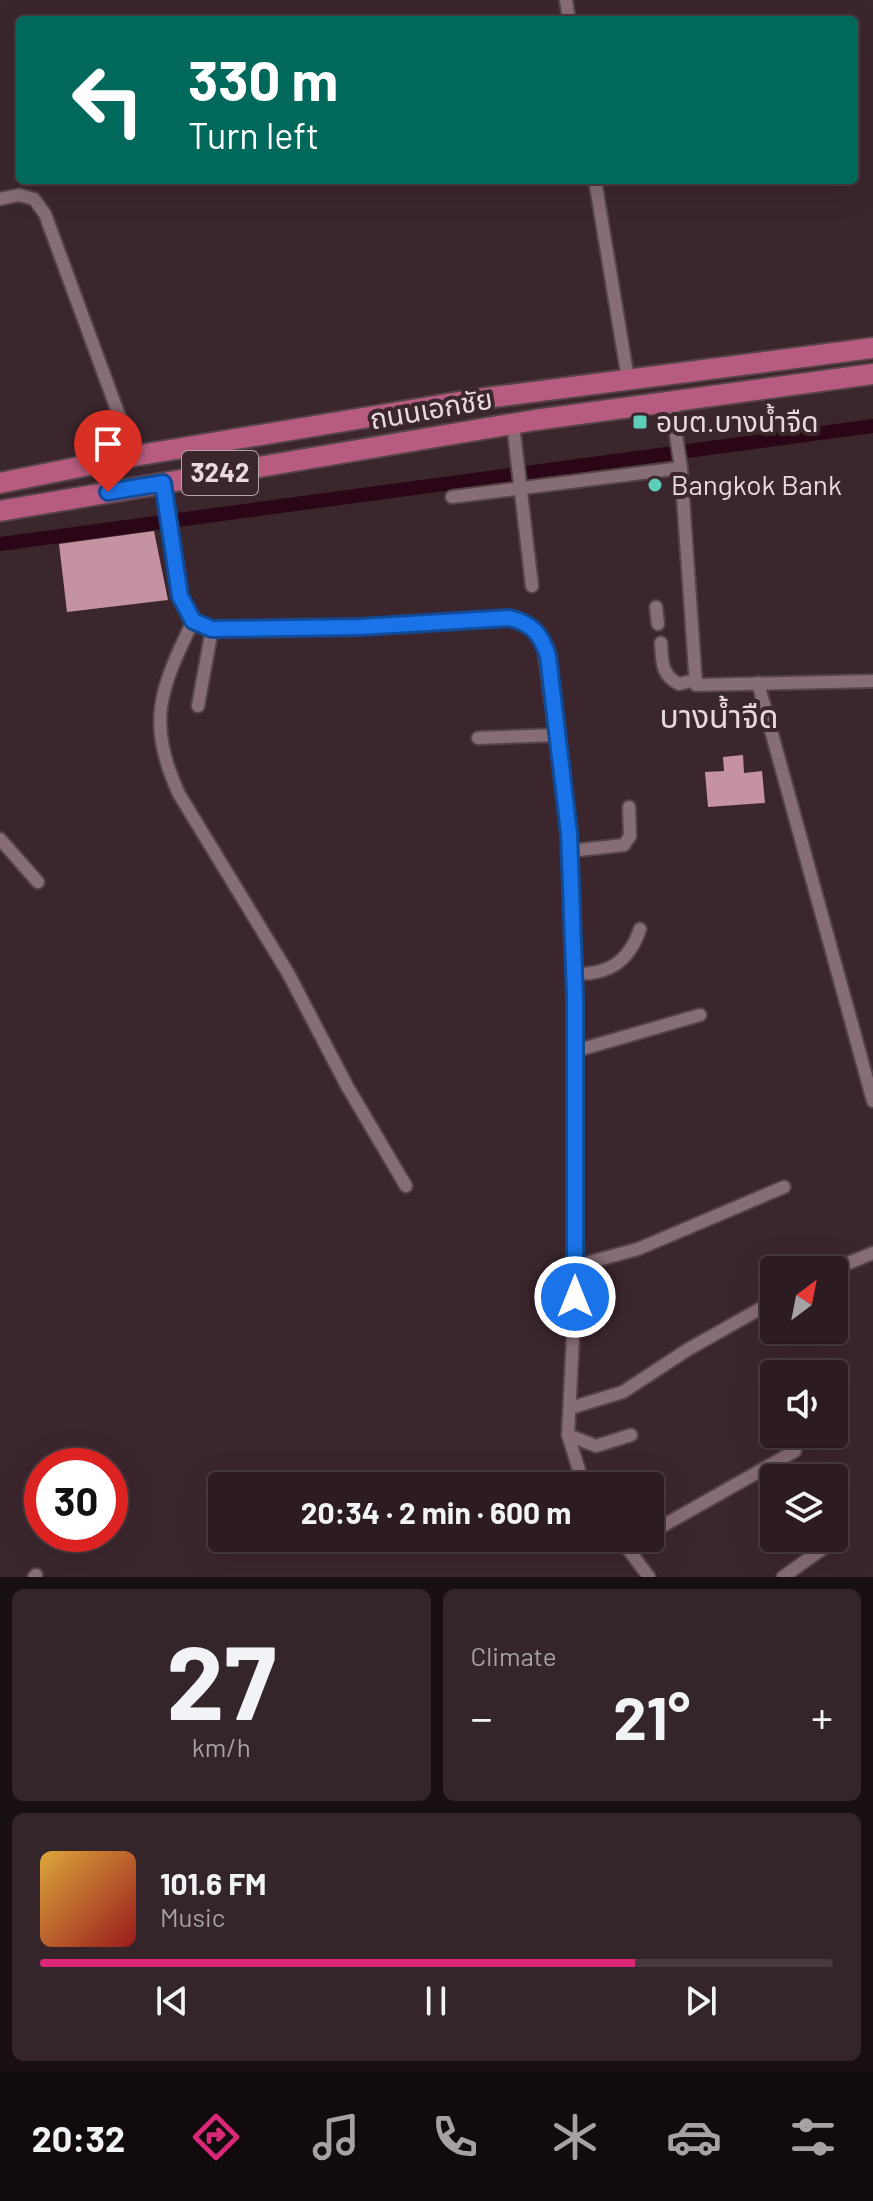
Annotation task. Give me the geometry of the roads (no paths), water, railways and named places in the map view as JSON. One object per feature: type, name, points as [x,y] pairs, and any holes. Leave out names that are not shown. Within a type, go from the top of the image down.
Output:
[{"type":"main road","name":"ถนนเอกชัย","points":[[0,483],[134,456],[436,406],[873,348]]},
{"type":"main road","name":"ถนนเอกชัย","points":[[0,511],[164,489],[513,424],[873,374]]},
{"type":"main road","points":[[436,406],[440,436]]},
{"type":"street","points":[[596,184],[628,379]]},
{"type":"street","points":[[0,199],[19,195],[34,199],[45,214],[134,456]]},
{"type":"street","points":[[671,402],[680,464],[696,685],[873,681]]},
{"type":"street","points":[[513,424],[532,586]]},
{"type":"street","points":[[452,497],[522,484],[680,464]]},
{"type":"street","points":[[164,489],[180,596],[193,621],[212,629],[360,627],[509,618],[521,621],[539,633],[543,641],[570,851],[575,1051],[575,1266],[568,1435],[580,1472]]},
{"type":"street","points":[[656,607],[658,624]]},
{"type":"street","points":[[193,621],[174,657],[161,701],[158,730],[165,764],[179,794],[288,973],[347,1086],[406,1186]]},
{"type":"street","points":[[198,706],[212,629]]},
{"type":"street","points":[[661,643],[662,666],[668,678],[679,684],[695,680]]},
{"type":"street","points":[[758,683],[873,1101]]},
{"type":"street","points":[[478,738],[557,735]]},
{"type":"street","points":[[570,851],[624,845],[630,836],[629,807]]},
{"type":"street","points":[[0,839],[38,882]]},
{"type":"street","points":[[574,974],[597,974],[612,969],[634,948],[640,929]]},
{"type":"street","points":[[575,1051],[700,1015]]},
{"type":"street","points":[[575,1266],[638,1249],[784,1187]]},
{"type":"street","points":[[848,1263],[873,1253]]},
{"type":"street","points":[[570,1408],[623,1392],[760,1309]]},
{"type":"street","points":[[568,1435],[596,1446],[631,1435]]},
{"type":"street","points":[[664,1525],[795,1451]]},
{"type":"street","points":[[630,1552],[649,1577]]},
{"type":"street","points":[[783,1577],[818,1552]]},
{"type":"waterway","points":[[0,544],[873,426]]},
{"type":"place","name":"อบต.บางน้ำจืด","points":[[640,422]]},
{"type":"place","name":"Bangkok Bank","points":[[655,485]]},
{"type":"district","name":"บางน้ำจืด","points":[[719,717]]}]
